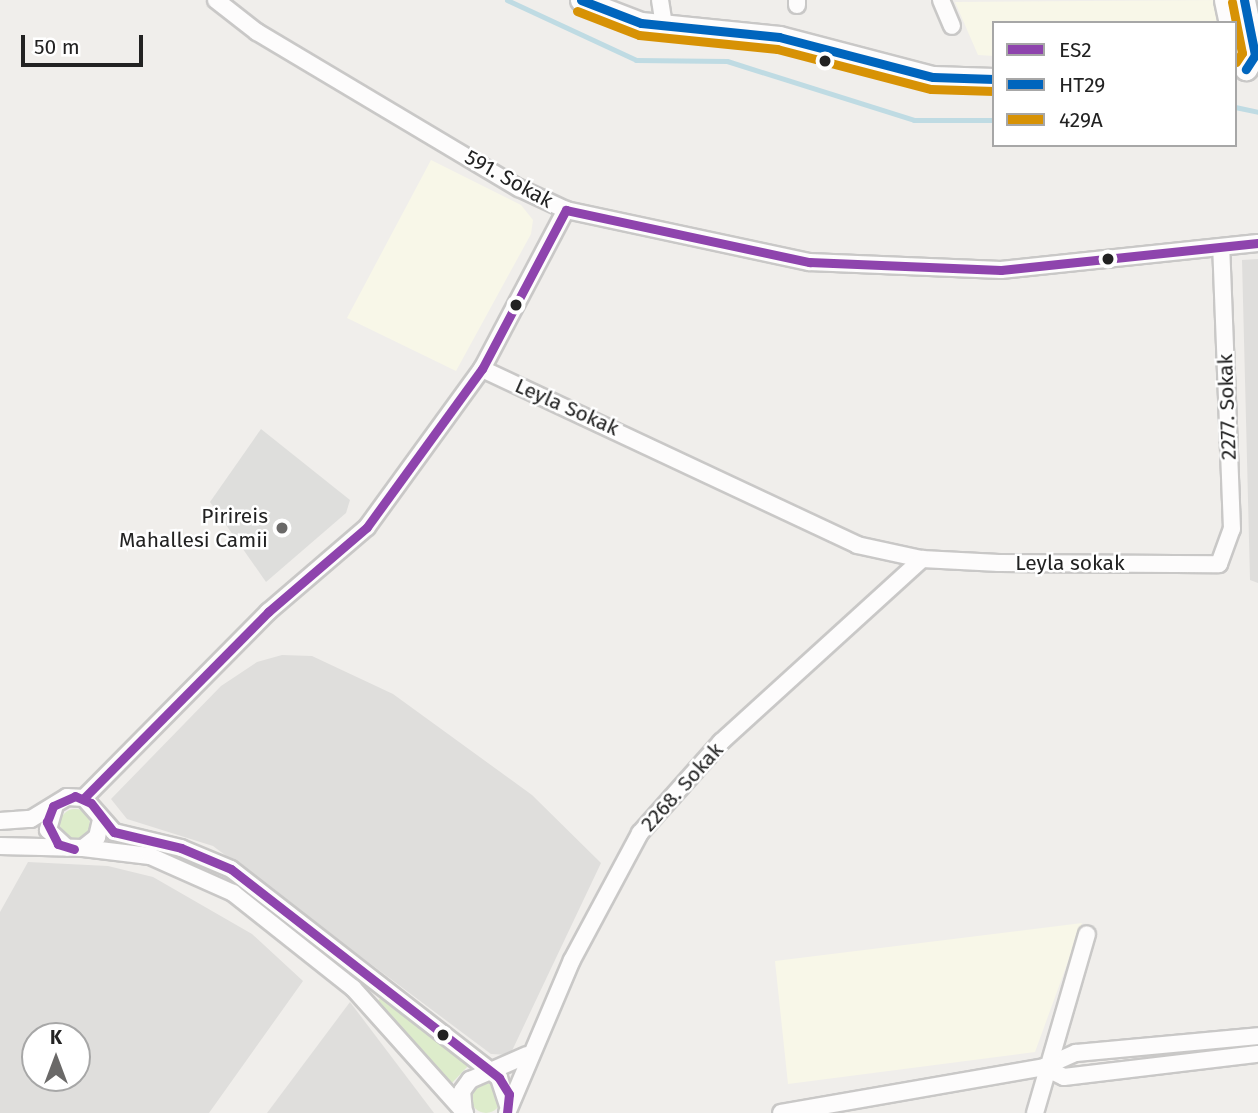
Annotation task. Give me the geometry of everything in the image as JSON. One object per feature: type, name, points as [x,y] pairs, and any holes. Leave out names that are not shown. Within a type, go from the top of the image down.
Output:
[{"type":"street","name":"591. Sokak","points":[[216,0],[257,32],[519,188],[566,210],[809,261],[1001,270],[1258,243]]},
{"type":"street","points":[[581,0],[641,23],[779,37],[933,77],[992,79]]},
{"type":"street","points":[[660,0],[664,24]]},
{"type":"street","points":[[941,0],[952,26]]},
{"type":"street","points":[[1225,0],[1230,21]]},
{"type":"street","points":[[1244,0],[1255,55],[1246,70]]},
{"type":"street","points":[[1237,53],[1246,70]]},
{"type":"street","points":[[0,821],[31,819],[59,801],[84,798],[268,612],[367,527],[482,369],[566,210]]},
{"type":"street","name":"2277. Sokak","points":[[1219,564],[1232,529],[1221,248]]},
{"type":"street","name":"Leyla Sokak","points":[[482,369],[857,545],[922,559]]},
{"type":"street","name":"Leyla sokak","points":[[922,559],[1219,564]]},
{"type":"street","name":"2268. Sokak","points":[[507,1112],[527,1055],[640,833],[722,742],[922,559]]},
{"type":"street","points":[[84,798],[114,832],[181,848],[231,869],[493,1074],[508,1089],[507,1112]]},
{"type":"street","points":[[59,801],[49,813],[48,830],[58,844],[78,849],[97,836],[101,819]]},
{"type":"street","points":[[0,846],[78,849],[150,856],[233,893],[354,988],[464,1113]]},
{"type":"street","points":[[1035,1113],[1044,1067],[1087,934]]},
{"type":"street","points":[[781,1113],[1044,1067],[1076,1053],[1258,1036]]},
{"type":"street","points":[[1044,1067],[1064,1077],[1258,1054]]},
{"type":"street","points":[[464,1113],[465,1086],[527,1055]]},
{"type":"shaded area","points":[[1225,0],[1230,21],[992,21],[992,56],[978,55],[955,2]]},
{"type":"shaded area","points":[[431,160],[521,205],[533,220],[531,234],[456,371],[347,318]]},
{"type":"shaded area","points":[[1258,259],[1258,583],[1250,580],[1242,260]]},
{"type":"shaded area","name":"Pirireis Mahallesi Camii","points":[[261,429],[350,500],[346,513],[266,582],[210,502]]},
{"type":"shaded area","points":[[282,655],[312,656],[393,694],[532,795],[601,863],[510,1055],[491,1054],[213,846],[127,819],[111,799],[221,686],[257,662]]},
{"type":"shaded area","points":[[28,862],[108,866],[153,877],[252,934],[303,981],[209,1113],[0,1113],[0,912]]},
{"type":"shaded area","points":[[1082,923],[1035,1052],[788,1084],[775,961]]},
{"type":"shaded area","points":[[350,1002],[434,1113],[267,1113]]},
{"type":"green space","points":[[75,809],[86,813],[90,824],[86,835],[75,839],[64,835],[60,824],[64,813]]},
{"type":"green space","points":[[381,997],[468,1066],[451,1084],[377,1002]]},
{"type":"green space","points":[[486,1083],[497,1087],[501,1098],[497,1109],[486,1113],[475,1109],[471,1098],[475,1087]]},
{"type":"waterway","points":[[507,0],[636,60],[727,61],[914,120],[992,120]]},
{"type":"waterway","points":[[1237,107],[1258,112]]},
{"type":"transit line","name":"HT29","points":[[581,0],[641,23],[779,37],[933,77],[992,79]]},
{"type":"transit line","name":"HT29","points":[[1244,0],[1255,55],[1246,69]]},
{"type":"transit line","name":"429A","points":[[1232,2],[1236,21]]},
{"type":"transit line","name":"429A","points":[[577,11],[639,35],[777,49],[931,89],[992,91]]},
{"type":"transit line","name":"429A","points":[[1237,28],[1242,53],[1237,60]]},
{"type":"transit line","name":"ES2","points":[[566,210],[809,262],[1001,270],[1258,243]]},
{"type":"transit line","name":"ES2","points":[[84,798],[268,612],[367,527],[482,369],[566,210]]},
{"type":"transit line","name":"ES2","points":[[74,849],[58,844],[47,822],[53,806],[75,796],[91,803],[114,832],[181,848],[231,869],[499,1078],[509,1094],[507,1113]]},
{"type":"place","name":"Pirireis Mahallesi Camii","points":[[282,528]]}]
